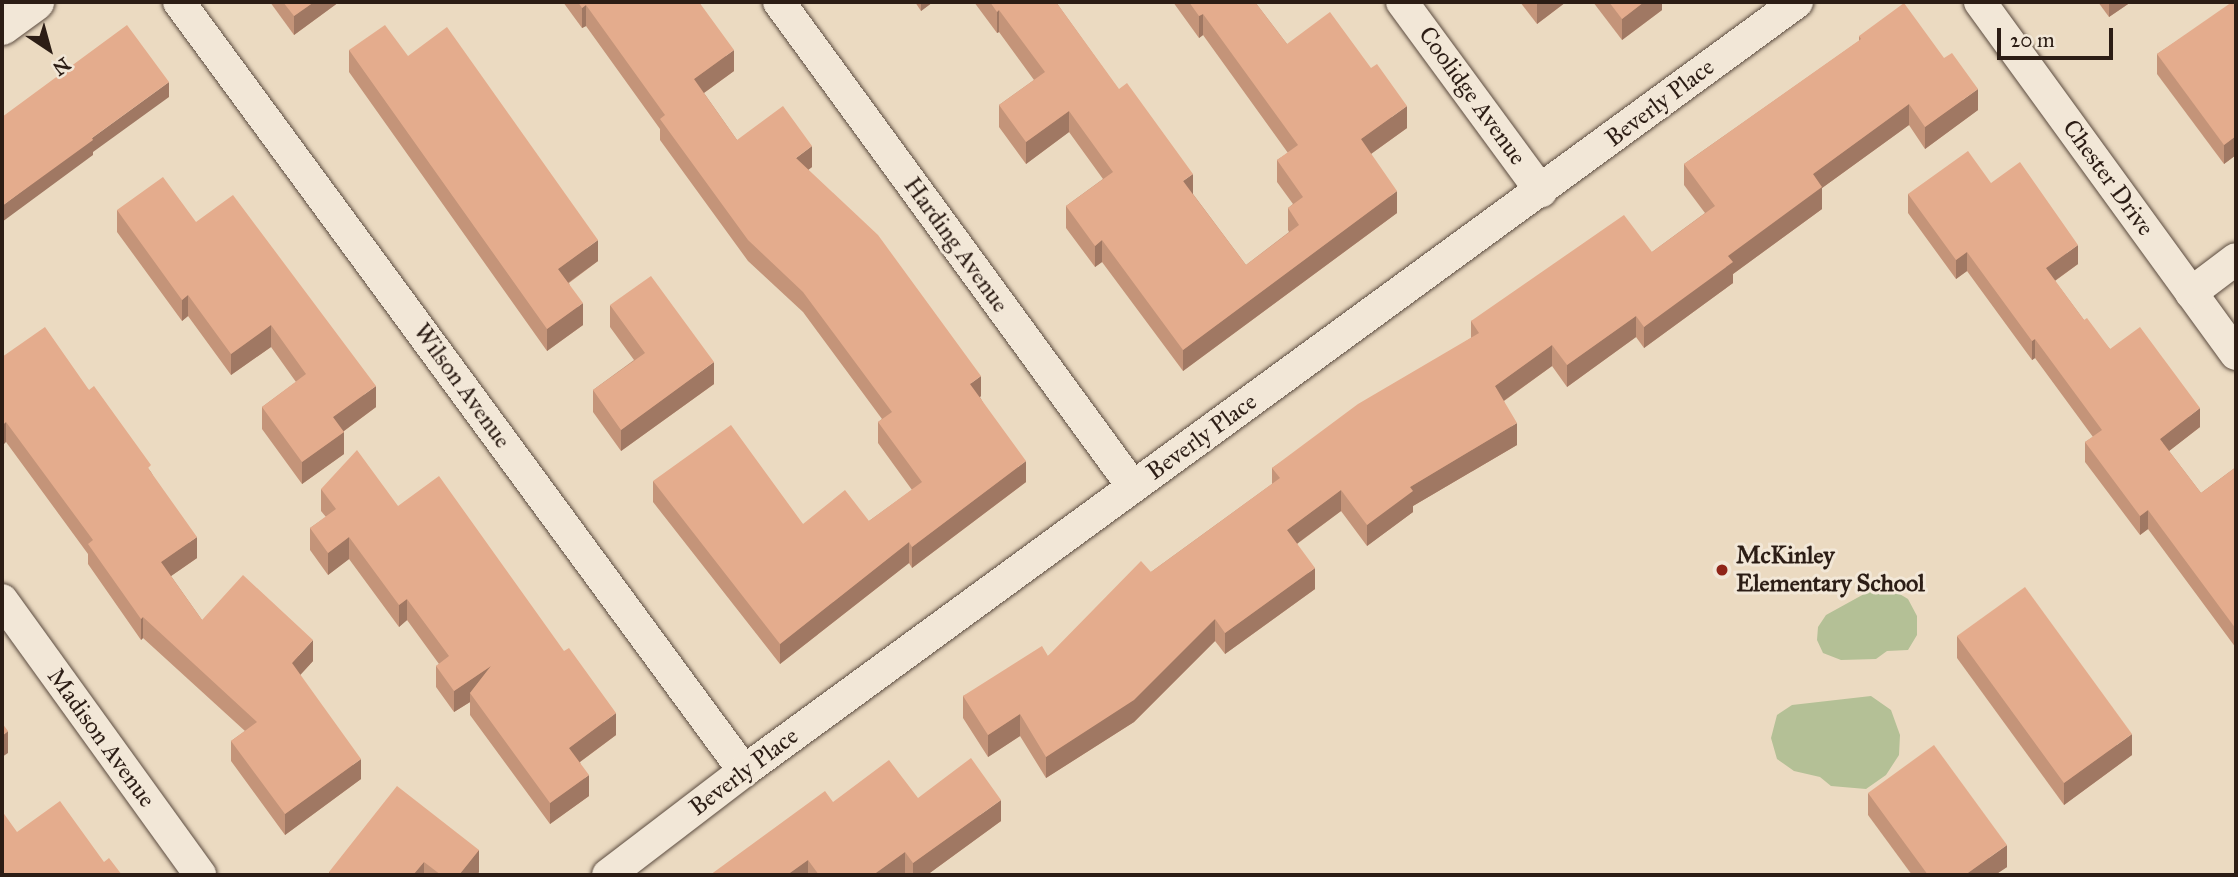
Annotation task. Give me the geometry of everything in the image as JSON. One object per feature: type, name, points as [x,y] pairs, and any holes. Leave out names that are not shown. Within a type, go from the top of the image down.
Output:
[{"type":"street","points":[[2,26],[35,2]]},
{"type":"street","name":"Wilson Avenue","points":[[179,2],[744,771]]},
{"type":"street","name":"Harding Avenue","points":[[779,2],[1133,487]]},
{"type":"street","name":"Coolidge Avenue","points":[[1402,2],[1541,191]]},
{"type":"street","name":"Beverly Place","points":[[608,875],[744,771],[1797,2]]},
{"type":"street","name":"Chester Drive","points":[[1980,2],[2236,354]]},
{"type":"street","points":[[2192,293],[2236,260]]},
{"type":"street","name":"Madison Avenue","points":[[2,600],[200,875]]},
{"type":"green space","points":[[1875,588],[1893,590],[1908,599],[1917,616],[1917,635],[1908,650],[1887,651],[1876,659],[1841,660],[1823,653],[1817,640],[1818,627],[1826,615]]},
{"type":"green space","points":[[1871,696],[1891,710],[1900,735],[1899,755],[1886,775],[1866,789],[1831,786],[1820,777],[1794,771],[1777,759],[1771,738],[1777,715],[1792,705]]},
{"type":"building","points":[[283,2],[314,2],[294,16]]},
{"type":"building","points":[[578,2],[699,2],[734,50],[694,79],[737,140],[783,106],[812,146],[796,158],[878,235],[981,376],[970,384],[1026,461],[912,547],[909,542],[780,644],[653,481],[731,425],[803,524],[845,490],[869,521],[922,482],[878,422],[892,412],[803,292],[748,240],[660,119],[665,115],[586,5],[582,8]]},
{"type":"building","points":[[990,2],[1056,2],[1119,89],[1127,83],[1193,174],[1183,181],[1246,265],[1299,225],[1288,208],[1303,197],[1277,160],[1298,145],[1203,14],[1199,16],[1189,2],[1255,2],[1287,44],[1330,12],[1371,68],[1377,64],[1407,106],[1361,139],[1397,191],[1183,350],[1102,240],[1095,246],[1066,206],[1113,172],[1069,111],[1026,142],[999,105],[1045,72],[999,10],[997,12]]},
{"type":"building","points":[[1609,2],[1644,2],[1622,19]]},
{"type":"building","points":[[2232,2],[2236,2],[2236,136],[2224,145],[2157,54]]},
{"type":"building","points":[[1904,3],[1944,58],[1952,53],[1978,89],[1925,127],[1909,104],[1813,174],[1822,187],[1728,256],[1733,262],[1644,327],[1636,316],[1567,365],[1552,345],[1495,386],[1517,423],[1410,487],[1413,491],[1367,525],[1341,490],[1287,530],[1315,568],[1225,633],[1215,619],[1134,700],[1046,757],[1020,714],[988,735],[963,696],[1042,646],[1048,656],[1141,561],[1151,572],[1280,478],[1272,468],[1358,404],[1479,333],[1471,321],[1624,215],[1652,252],[1715,206],[1684,164],[1861,39],[1859,36]]},
{"type":"building","points":[[127,25],[169,82],[2,206],[2,117]]},
{"type":"building","points":[[385,25],[408,56],[447,27],[598,240],[558,269],[583,303],[547,329],[349,50]]},
{"type":"building","points":[[1968,151],[1991,183],[2020,162],[2078,245],[2046,268],[2084,320],[2087,318],[2110,349],[2140,327],[2200,408],[2160,439],[2201,493],[2236,467],[2236,629],[2148,510],[2140,516],[2085,442],[2102,430],[2035,339],[2032,341],[1967,252],[1956,260],[1908,194]]},
{"type":"building","points":[[163,177],[196,222],[233,195],[376,386],[333,417],[344,432],[302,462],[262,407],[306,374],[271,325],[231,354],[188,295],[182,300],[117,210]]},
{"type":"building","points":[[651,276],[714,362],[621,430],[593,390],[645,353],[610,305]]},
{"type":"building","points":[[45,327],[89,390],[94,386],[151,465],[148,468],[197,537],[161,562],[202,620],[243,575],[313,640],[292,663],[361,759],[285,814],[231,741],[257,722],[143,617],[141,619],[88,544],[93,540],[6,422],[2,425],[2,357]]},
{"type":"building","points":[[357,450],[398,506],[439,476],[564,651],[569,648],[616,713],[569,748],[589,775],[550,803],[470,693],[491,666],[454,691],[436,666],[449,656],[407,599],[399,605],[349,537],[328,553],[310,528],[336,509],[321,489]]},
{"type":"building","points":[[2025,587],[2132,734],[2064,783],[1957,636]]},
{"type":"building","points":[[2,723],[8,731],[2,736]]},
{"type":"building","points":[[1934,745],[2007,845],[1965,875],[1928,875],[1868,793]]},
{"type":"building","points":[[971,758],[1001,800],[913,863],[905,852],[873,875],[819,875],[808,860],[787,875],[710,875],[825,791],[833,802],[889,760],[918,798]]},
{"type":"building","points":[[397,786],[479,850],[459,875],[441,875],[424,862],[413,875],[333,875],[329,872]]},
{"type":"building","points":[[60,801],[104,862],[109,858],[122,875],[2,875],[2,811],[17,832]]},
{"type":"place","name":"McKinley Elementary School","points":[[1722,570]]}]
